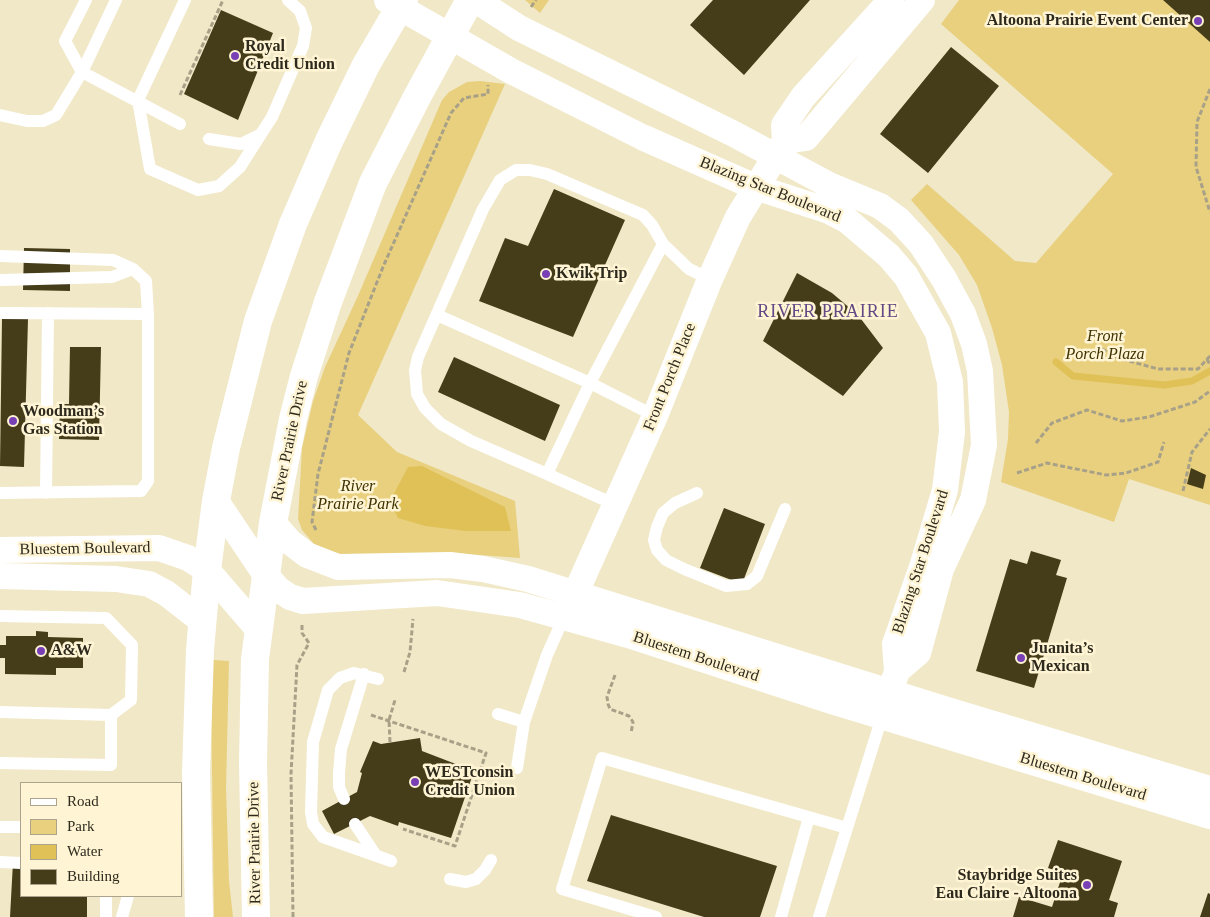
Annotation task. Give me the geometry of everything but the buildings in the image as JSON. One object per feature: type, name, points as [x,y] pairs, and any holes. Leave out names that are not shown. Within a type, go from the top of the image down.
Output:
[{"type":"main road","name":"River Prairie Drive","points":[[256,917],[253,762],[258,629],[282,471],[302,385],[328,302],[373,183],[470,0]]},
{"type":"main road","points":[[199,917],[196,773],[202,621],[216,501],[242,377],[258,321],[277,266],[329,141],[397,2]]},
{"type":"street","name":"Blazing Star Boulevard","points":[[476,0],[519,28],[780,149],[829,185],[880,206],[898,220],[921,244],[944,279],[963,314],[974,344],[982,394],[984,446],[980,475],[973,500],[941,570],[918,653],[893,681]]},
{"type":"street","name":"Front Porch Place","points":[[564,617],[616,505],[710,279],[738,217],[780,149],[784,125],[794,109],[892,0]]},
{"type":"street","points":[[780,149],[806,138],[922,0]]},
{"type":"street","name":"Blazing Star Boulevard","points":[[397,2],[450,36],[511,71],[642,137],[755,187],[829,211],[848,221],[871,238],[890,256],[906,276],[938,333],[950,382],[952,409],[950,466],[938,516],[894,644],[893,681],[882,717]]},
{"type":"street","name":"Bluestem Boulevard","points":[[216,501],[265,574],[290,597],[303,601],[437,593],[520,606],[628,635],[882,717],[1210,816]]},
{"type":"street","name":"Bluestem Boulevard","points":[[273,523],[290,542],[307,555],[338,567],[450,564],[483,569],[893,681],[1210,789]]},
{"type":"street","name":"Bluestem Boulevard","points":[[0,550],[159,548],[188,558],[207,570],[258,629]]},
{"type":"street","name":"Bluestem Boulevard","points":[[0,576],[116,579],[149,584],[166,593],[202,621]]},
{"type":"lane","points":[[86,0],[65,41],[82,72],[138,100],[180,124]]},
{"type":"lane","points":[[0,115],[27,121],[43,121],[56,115],[82,72],[116,0]]},
{"type":"lane","points":[[185,0],[138,100],[150,169],[198,190],[219,186],[240,167],[272,117],[303,46],[306,28],[300,12],[288,0]]},
{"type":"lane","points":[[208,139],[241,144],[261,134]]},
{"type":"lane","points":[[616,505],[471,441],[441,424],[425,408],[417,394],[415,370],[418,357],[438,315],[482,209],[500,180],[516,170],[530,170],[547,174],[623,204],[643,215],[652,225],[662,244],[688,268],[710,279]]},
{"type":"lane","points":[[547,474],[590,383],[662,244]]},
{"type":"lane","points":[[0,256],[113,260],[132,269],[146,281],[148,314],[148,481],[141,491],[0,493]]},
{"type":"lane","points":[[0,280],[112,277],[132,269]]},
{"type":"lane","points":[[0,313],[148,314]]},
{"type":"lane","points":[[46,493],[48,313]]},
{"type":"lane","points":[[438,315],[590,383],[654,416]]},
{"type":"lane","points":[[698,493],[675,503],[663,513],[656,527],[654,540],[657,550],[666,560],[726,586],[747,584],[757,576],[785,509]]},
{"type":"lane","points":[[0,616],[106,618],[132,645],[131,700],[112,715],[0,712]]},
{"type":"lane","points":[[517,768],[524,722],[547,655],[564,617]]},
{"type":"lane","points":[[378,679],[354,672],[340,678],[328,690],[313,742],[311,812],[313,824],[323,838],[392,861]]},
{"type":"lane","points":[[344,799],[339,787],[338,773],[341,749],[364,674]]},
{"type":"lane","points":[[498,714],[524,722]]},
{"type":"lane","points":[[0,763],[111,765],[112,715]]},
{"type":"lane","points":[[819,917],[882,717]]},
{"type":"lane","points":[[656,917],[562,888],[602,758],[847,828]]},
{"type":"lane","points":[[781,917],[809,817]]},
{"type":"lane","points":[[355,824],[375,854]]},
{"type":"lane","points":[[0,827],[20,827]]},
{"type":"lane","points":[[450,879],[466,882],[476,879],[491,860]]},
{"type":"lane","points":[[0,862],[20,863]]},
{"type":"lane","points":[[106,897],[106,917]]},
{"type":"lane","points":[[122,917],[128,897]]},
{"type":"path","points":[[180,95],[223,0]]},
{"type":"path","points":[[531,6],[536,0]]},
{"type":"path","points":[[316,530],[312,522],[318,474],[349,354],[383,267],[452,114],[464,98],[488,94],[489,81]]},
{"type":"path","points":[[1210,89],[1197,122],[1196,167],[1210,212]]},
{"type":"path","points":[[1102,349],[1118,358],[1158,369],[1198,368],[1209,360]]},
{"type":"path","points":[[1036,443],[1052,423],[1087,410],[1122,421],[1140,418],[1195,402],[1210,391]]},
{"type":"path","points":[[1183,491],[1192,452],[1210,429]]},
{"type":"path","points":[[1017,473],[1047,464],[1106,475],[1126,473],[1158,462],[1164,442]]},
{"type":"path","points":[[404,672],[410,652],[413,620]]},
{"type":"path","points":[[302,633],[309,643],[302,654]]},
{"type":"path","points":[[615,675],[607,697],[608,704],[610,709],[629,716],[634,722],[631,733]]},
{"type":"path","points":[[390,742],[389,720],[395,700]]},
{"type":"path","points":[[371,715],[486,753],[455,846],[403,829]]},
{"type":"green space","points":[[525,0],[549,0],[540,13]]},
{"type":"green space","name":"Front Porch Plaza","points":[[959,0],[1210,0],[1210,505],[1129,479],[1114,522],[1001,482],[1008,439],[1009,412],[1002,365],[992,328],[977,285],[959,255],[911,200],[927,184],[1015,261],[1036,263],[1113,174],[941,24]]},
{"type":"green space","name":"River Prairie Park","points":[[480,81],[505,84],[358,415],[397,452],[515,501],[520,558],[452,553],[339,556],[314,544],[302,530],[298,519],[302,448],[313,401],[325,367],[357,298],[442,100],[449,92],[467,82]]},
{"type":"green space","points":[[213,660],[229,661],[226,788],[229,881],[233,917],[214,917],[211,699]]},
{"type":"water","points":[[422,466],[505,507],[511,531],[466,531],[425,526],[398,518],[390,501],[408,467]]},
{"type":"waterway","points":[[1056,362],[1073,376],[1164,385],[1192,381],[1210,371]]},
{"type":"place","name":"Altoona Prairie Event Center","points":[[1198,21]]},
{"type":"place","name":"Royal Credit Union","points":[[235,56]]},
{"type":"place","name":"Kwik Trip","points":[[546,274]]},
{"type":"place","name":"Woodman’s Gas Station","points":[[13,421]]},
{"type":"place","name":"A&W","points":[[41,651]]},
{"type":"place","name":"Juanita’s Mexican","points":[[1021,658]]},
{"type":"place","name":"WESTconsin Credit Union","points":[[415,782]]},
{"type":"place","name":"Staybridge Suites Eau Claire - Altoona","points":[[1087,885]]},
{"type":"district","name":"RIVER PRAIRIE","points":[[828,312]]}]
